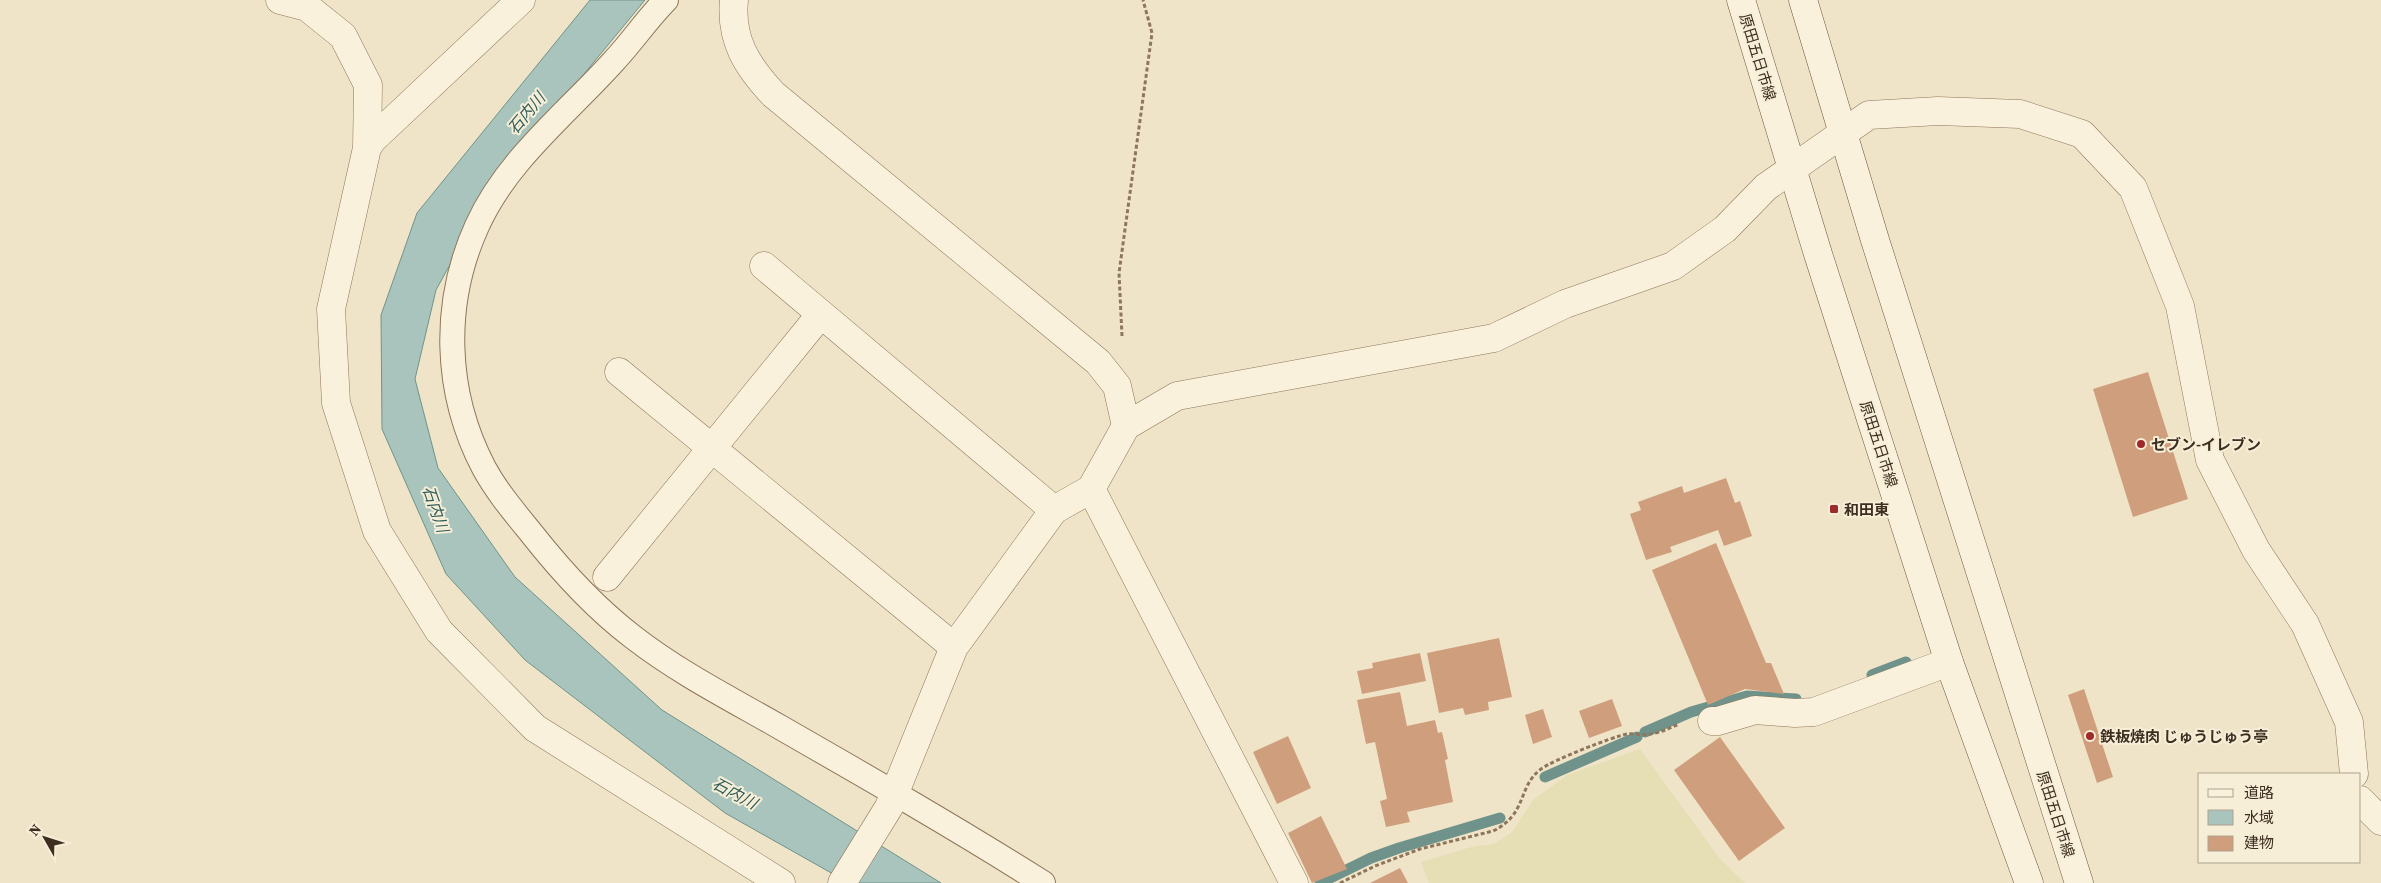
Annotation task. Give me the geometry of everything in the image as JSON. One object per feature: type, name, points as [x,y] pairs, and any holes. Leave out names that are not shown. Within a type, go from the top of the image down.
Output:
[{"type":"street","points":[[280,0],[308,3],[343,36],[368,85],[367,148],[331,309],[336,403],[377,531],[440,631],[536,728],[781,883]]},
{"type":"street","points":[[367,148],[372,140],[520,0]]},
{"type":"street","points":[[666,0],[614,61],[526,153],[499,187],[478,224],[462,263],[453,305],[452,348],[456,390],[467,431],[485,470],[509,505],[546,552],[587,597],[634,638],[684,672],[892,800],[1043,883]]},
{"type":"street","points":[[734,0],[733,14],[738,44],[752,72],[773,94],[1098,362],[1117,386],[1126,426]]},
{"type":"street","name":"原田五日市線","points":[[1741,0],[1949,662],[2029,883]]},
{"type":"street","name":"原田五日市線","points":[[1803,0],[2079,883]]},
{"type":"street","points":[[842,883],[892,800],[954,647],[1054,510],[1091,489],[1126,426],[1177,396],[1494,338],[1565,304],[1673,266],[1725,229],[1766,187],[1793,170],[1869,115],[1938,111],[2020,114],[2082,134],[2133,188],[2180,306],[2210,460],[2256,550],[2305,624],[2349,722],[2354,773]]},
{"type":"street","points":[[764,266],[1054,510]]},
{"type":"street","points":[[607,577],[821,314]]},
{"type":"street","points":[[619,372],[954,647]]},
{"type":"street","points":[[1091,489],[1294,883]]},
{"type":"street","points":[[1712,721],[1718,722],[1755,710],[1795,713],[1814,712],[1949,662]]},
{"type":"street","points":[[2361,801],[2381,820]]},
{"type":"path","points":[[1122,340],[1119,273],[1152,32],[1144,0]]},
{"type":"path","points":[[1340,883],[1371,868],[1420,850],[1493,831],[1504,826],[1519,808],[1532,778],[1541,769],[1621,736],[1645,735]]},
{"type":"shaded area","points":[[1640,749],[1720,859],[1745,883],[1429,883],[1421,862],[1471,847],[1494,844],[1512,832],[1533,800],[1567,775]]},
{"type":"water","name":"石内川","points":[[590,0],[645,0],[496,181],[436,290],[415,379],[438,468],[515,577],[662,710],[941,883],[849,883],[725,813],[525,660],[446,574],[382,429],[381,315],[417,213]]},
{"type":"building","name":"セブン-イレブン","points":[[2148,372],[2188,499],[2133,517],[2093,389]]},
{"type":"building","points":[[1726,478],[1735,503],[1740,501],[1752,536],[1724,546],[1718,530],[1670,547],[1672,552],[1646,560],[1630,514],[1641,510],[1638,502],[1682,486],[1684,493]]},
{"type":"building","points":[[1716,543],[1766,663],[1771,663],[1784,694],[1745,689],[1708,705],[1652,570]]},
{"type":"building","points":[[1499,638],[1512,697],[1488,702],[1489,710],[1465,715],[1463,708],[1439,713],[1427,653]]},
{"type":"building","points":[[1420,653],[1426,681],[1362,694],[1357,671],[1373,668],[1372,663]]},
{"type":"building","name":"鉄板焼肉 じゅうじゅう亭","points":[[2084,689],[2113,777],[2097,783],[2068,695]]},
{"type":"building","points":[[1400,692],[1407,726],[1435,720],[1438,733],[1442,732],[1448,759],[1445,760],[1453,802],[1407,812],[1410,822],[1386,827],[1380,801],[1387,799],[1375,742],[1366,744],[1357,700]]},
{"type":"building","points":[[1612,699],[1622,726],[1589,738],[1579,711]]},
{"type":"building","points":[[1543,709],[1552,737],[1533,744],[1525,715]]},
{"type":"building","points":[[1288,736],[1311,788],[1277,804],[1253,752]]},
{"type":"building","points":[[1720,737],[1785,828],[1739,861],[1674,770]]},
{"type":"building","points":[[1321,816],[1347,869],[1312,883],[1288,833]]},
{"type":"building","points":[[1400,868],[1408,883],[1370,883]]},
{"type":"waterway","points":[[1872,675],[1906,662]]},
{"type":"waterway","points":[[1645,732],[1691,712],[1747,696],[1796,699]]},
{"type":"waterway","points":[[1545,777],[1637,737]]},
{"type":"waterway","points":[[1320,883],[1371,858],[1500,818]]},
{"type":"place","name":"セブン-イレブン","points":[[2141,444]]},
{"type":"place","name":"和田東","points":[[1834,509]]},
{"type":"place","name":"鉄板焼肉 じゅうじゅう亭","points":[[2090,736]]}]
